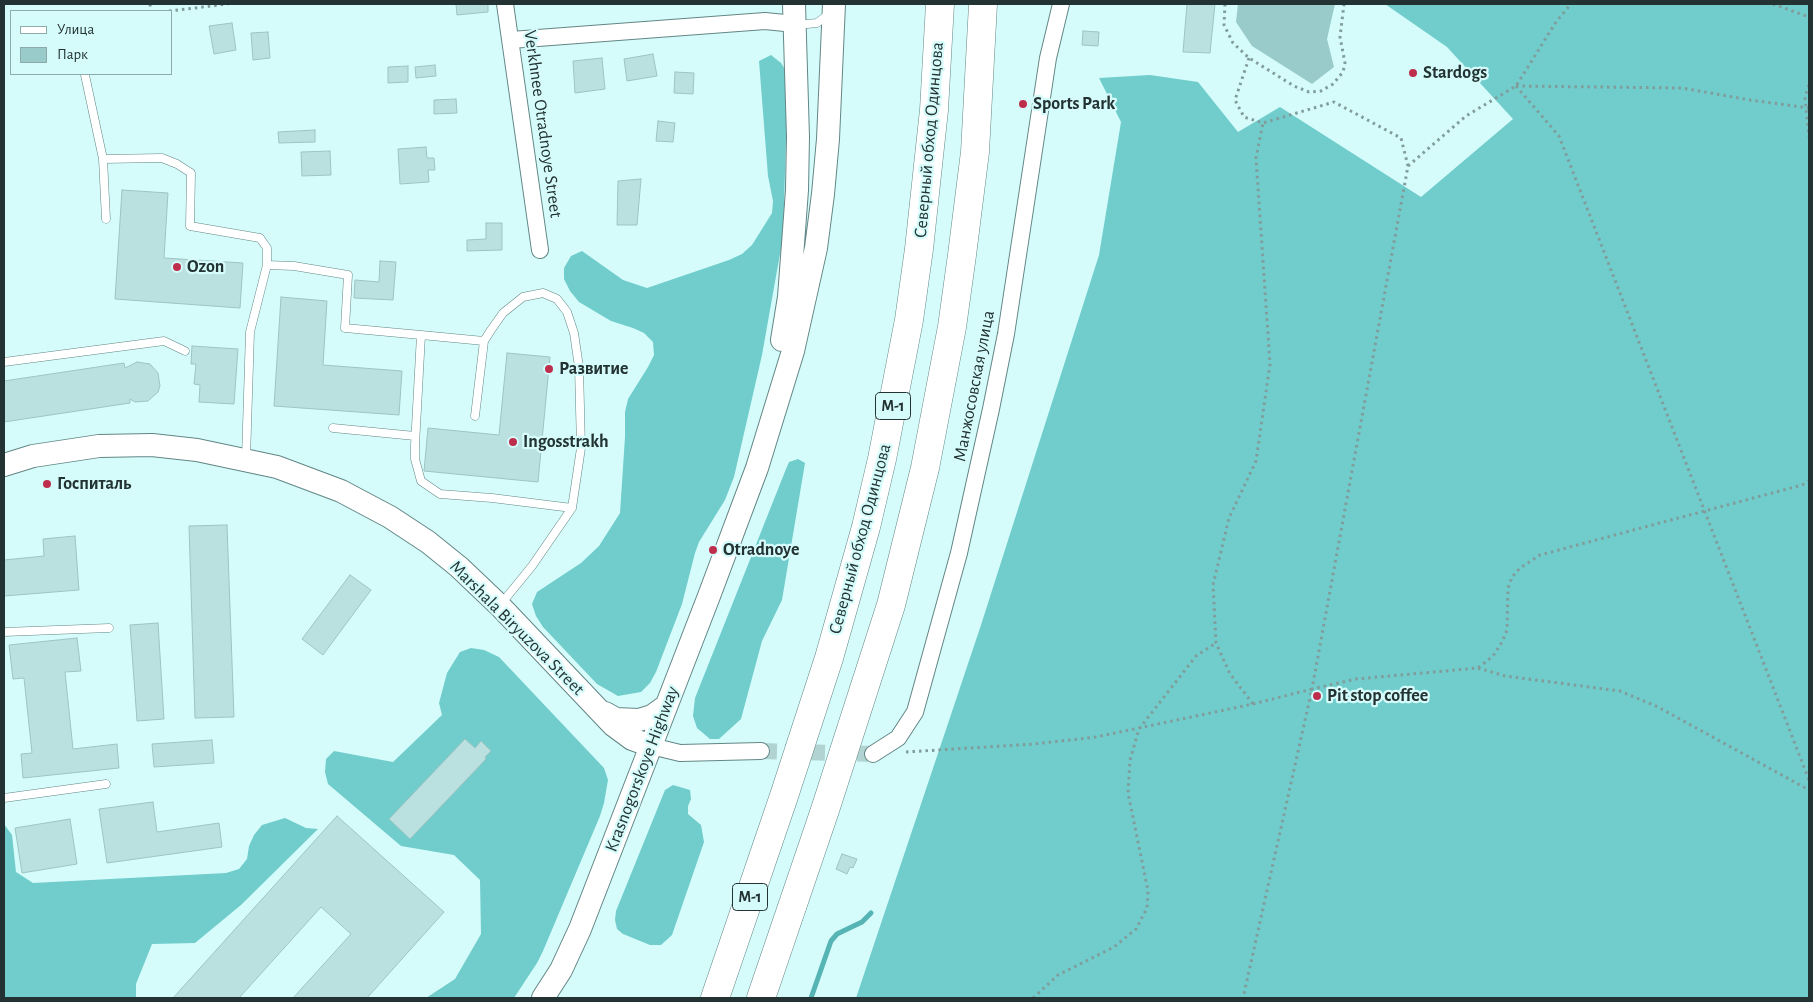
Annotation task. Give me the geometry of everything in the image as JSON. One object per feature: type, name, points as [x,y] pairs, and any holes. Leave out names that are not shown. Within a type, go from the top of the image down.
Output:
[{"type":"highway","name":"Северный обход Одинцова","points":[[715,998],[829,658],[856,565],[880,468],[908,329],[919,249],[934,110],[940,4]]},
{"type":"highway","name":"М-1","points":[[761,998],[825,810],[888,615],[909,538],[925,468],[940,398],[955,309],[974,152],[985,4]]},
{"type":"main road","points":[[732,534],[757,468],[794,351],[816,248],[828,139],[834,6]]},
{"type":"main road","points":[[732,534],[770,398],[781,348],[789,297],[798,137],[794,14]]},
{"type":"main road","name":"Marshala Biryuzova Street","points":[[4,462],[100,446],[152,445],[198,450],[277,467],[341,492],[390,517],[436,549],[500,606],[614,725],[632,739],[651,746]]},
{"type":"main road","name":"Krasnogorskoye Highway","points":[[542,998],[561,970],[580,930],[732,534]]},
{"type":"main road","points":[[593,705],[616,719],[628,720],[639,720],[652,716],[666,706]]},
{"type":"main road","points":[[556,998],[580,930]]},
{"type":"street","name":"Verkhnee Otradnoye Street","points":[[505,4],[540,250]]},
{"type":"street","name":"Манжосовская улица","points":[[873,754],[898,738],[915,712],[959,553],[1006,334],[1048,58],[1061,4]]},
{"type":"street","points":[[511,40],[764,21],[794,14]]},
{"type":"street","points":[[651,746],[680,753],[760,751]]},
{"type":"lane","points":[[794,14],[817,23],[826,18],[834,6]]},
{"type":"lane","points":[[85,75],[103,159],[106,219]]},
{"type":"lane","points":[[103,159],[162,158],[177,164],[191,173],[190,226],[260,238],[267,248],[267,265],[250,332],[246,460]]},
{"type":"lane","points":[[267,265],[294,266],[348,275],[345,328],[484,341]]},
{"type":"lane","points":[[476,416],[484,341],[504,313],[523,297],[544,293],[557,299],[567,312],[576,342],[579,367],[581,448],[572,508],[532,566],[500,606]]},
{"type":"lane","points":[[421,335],[415,458],[421,481],[440,494],[492,498],[572,508]]},
{"type":"lane","points":[[4,362],[164,342],[185,350]]},
{"type":"lane","points":[[332,428],[416,436]]},
{"type":"lane","points":[[4,632],[109,628]]},
{"type":"lane","points":[[4,798],[106,784]]},
{"type":"path","points":[[172,11],[228,4]]},
{"type":"path","points":[[1225,4],[1224,25],[1233,43],[1249,58],[1294,86],[1309,92],[1321,91],[1333,84],[1342,72],[1345,63],[1340,37],[1344,4]]},
{"type":"path","points":[[1408,166],[1466,116],[1516,86],[1556,22],[1571,4]]},
{"type":"path","points":[[1773,4],[1809,17]]},
{"type":"path","points":[[1243,998],[1312,689],[1408,166],[1401,138],[1334,102],[1263,123],[1244,117],[1235,100],[1249,58]]},
{"type":"path","points":[[1809,85],[1805,97],[1808,107],[1809,137]]},
{"type":"path","points":[[1516,86],[1682,88],[1750,100],[1808,107]]},
{"type":"path","points":[[1516,86],[1559,136],[1706,510],[1809,780]]},
{"type":"path","points":[[1253,704],[1230,674],[1216,643],[1213,584],[1229,518],[1256,461],[1270,364],[1256,158],[1263,123]]},
{"type":"path","points":[[1478,668],[1493,656],[1507,630],[1508,588],[1512,577],[1520,568],[1540,555],[1802,485],[1809,481]]},
{"type":"path","points":[[1033,998],[1058,975],[1114,948],[1136,928],[1147,908],[1148,891],[1128,792],[1130,760],[1139,729],[1196,656],[1216,643]]},
{"type":"path","points":[[873,754],[1034,744],[1096,737],[1356,680],[1478,668],[1505,676],[1620,691],[1666,712],[1809,790]]},
{"type":"green space","points":[[1238,4],[1335,4],[1327,39],[1334,67],[1312,84],[1252,46],[1236,22]]},
{"type":"shaded area","points":[[1385,4],[1809,4],[1809,998],[856,998],[981,625],[1099,255],[1121,122],[1099,78],[1150,75],[1198,82],[1238,132],[1280,107],[1421,197],[1513,119],[1447,47]]},
{"type":"shaded area","points":[[771,55],[781,63],[788,74],[783,237],[762,355],[734,477],[725,500],[699,542],[682,604],[656,672],[650,683],[641,692],[618,696],[597,684],[543,627],[536,616],[532,604],[537,592],[581,563],[599,546],[620,513],[625,412],[628,399],[654,355],[653,342],[644,333],[611,321],[579,302],[570,291],[564,279],[564,268],[571,256],[582,251],[623,280],[647,288],[729,260],[742,254],[752,245],[772,213],[773,201],[768,176],[759,61]]},
{"type":"shaded area","points":[[798,459],[805,463],[782,600],[762,641],[741,719],[719,739],[710,739],[697,728],[693,716],[695,698],[789,462]]},
{"type":"shaded area","points":[[471,648],[484,650],[499,657],[604,768],[608,780],[600,816],[543,951],[514,998],[426,998],[455,979],[481,934],[480,880],[454,855],[401,846],[328,784],[325,772],[326,759],[334,751],[393,762],[442,715],[439,703],[447,673],[460,652]]},
{"type":"shaded area","points":[[673,785],[690,790],[691,799],[688,806],[688,814],[701,825],[704,842],[672,935],[661,945],[650,945],[623,934],[617,929],[616,911],[665,790]]},
{"type":"shaded area","points":[[285,818],[306,828],[318,829],[241,905],[195,943],[152,944],[136,984],[136,998],[4,998],[4,824],[12,835],[16,872],[33,883],[226,873],[239,869],[247,859],[249,846],[254,835],[262,825]]},
{"type":"building","points":[[456,4],[488,4],[488,12],[457,15]]},
{"type":"building","points":[[1187,4],[1215,4],[1210,53],[1183,52]]},
{"type":"building","points":[[232,23],[236,50],[214,54],[209,26]]},
{"type":"building","points":[[1083,31],[1099,32],[1098,46],[1082,45]]},
{"type":"building","points":[[268,32],[270,58],[253,60],[251,33]]},
{"type":"building","points":[[653,54],[657,76],[627,81],[624,59]]},
{"type":"building","points":[[602,58],[605,89],[575,93],[573,61]]},
{"type":"building","points":[[435,65],[436,76],[416,78],[415,67]]},
{"type":"building","points":[[408,66],[408,82],[388,83],[388,67]]},
{"type":"building","points":[[675,72],[694,73],[693,94],[674,93]]},
{"type":"building","points":[[456,99],[457,113],[434,114],[434,100]]},
{"type":"building","points":[[658,121],[675,123],[673,142],[656,141]]},
{"type":"building","points":[[315,130],[315,142],[279,143],[278,132]]},
{"type":"building","points":[[426,147],[427,158],[434,158],[435,170],[428,170],[429,182],[400,184],[398,149]]},
{"type":"building","points":[[330,151],[331,175],[302,176],[301,152]]},
{"type":"building","points":[[641,179],[637,225],[617,225],[618,181]]},
{"type":"building","points":[[122,190],[168,193],[164,258],[243,263],[240,308],[115,299]]},
{"type":"building","points":[[486,223],[502,223],[502,250],[467,251],[467,240],[486,239]]},
{"type":"building","points":[[380,261],[396,262],[393,300],[354,298],[355,280],[379,282]]},
{"type":"building","points":[[281,297],[327,301],[323,365],[402,371],[399,415],[274,406]]},
{"type":"building","points":[[192,346],[238,349],[234,404],[199,402],[200,385],[194,384],[196,364],[191,364]]},
{"type":"building","points":[[507,353],[550,357],[538,482],[424,471],[428,428],[499,435]]},
{"type":"building","points":[[137,362],[150,364],[158,373],[160,386],[158,392],[148,401],[135,402],[130,399],[130,403],[4,422],[4,381],[124,363],[125,368]]},
{"type":"building","points":[[227,525],[234,717],[195,718],[189,526]]},
{"type":"building","points":[[75,536],[79,590],[4,596],[4,560],[44,556],[43,539]]},
{"type":"building","points":[[350,575],[371,590],[323,655],[302,639]]},
{"type":"building","points":[[158,623],[164,719],[137,721],[130,625]]},
{"type":"building","points":[[77,638],[81,671],[65,672],[73,749],[117,744],[119,768],[23,778],[21,754],[32,753],[24,678],[13,679],[9,645]]},
{"type":"building","points":[[465,739],[475,748],[481,741],[491,751],[485,757],[486,759],[410,839],[389,819]]},
{"type":"building","points":[[212,740],[214,763],[154,767],[152,744]]},
{"type":"building","points":[[153,802],[157,832],[219,823],[222,847],[107,863],[99,809]]},
{"type":"building","points":[[337,816],[444,912],[367,998],[293,998],[351,934],[321,907],[239,998],[173,998]]},
{"type":"building","points":[[70,819],[77,864],[22,873],[15,828]]},
{"type":"building","points":[[842,854],[857,859],[853,868],[850,867],[847,874],[836,869]]},
{"type":"waterway","points":[[811,998],[831,941],[837,934],[862,922],[871,913]]},
{"type":"tunnel","points":[[761,751],[873,754]]},
{"type":"place","name":"Stardogs","points":[[1413,73]]},
{"type":"place","name":"Sports Park","points":[[1023,104]]},
{"type":"place","name":"Ozon","points":[[177,267]]},
{"type":"place","name":"Развитие","points":[[549,369]]},
{"type":"place","name":"Ingosstrakh","points":[[513,442]]},
{"type":"place","name":"Госпиталь","points":[[47,484]]},
{"type":"place","name":"Otradnoye","points":[[713,550]]},
{"type":"place","name":"Pit stop coffee","points":[[1317,696]]}]
